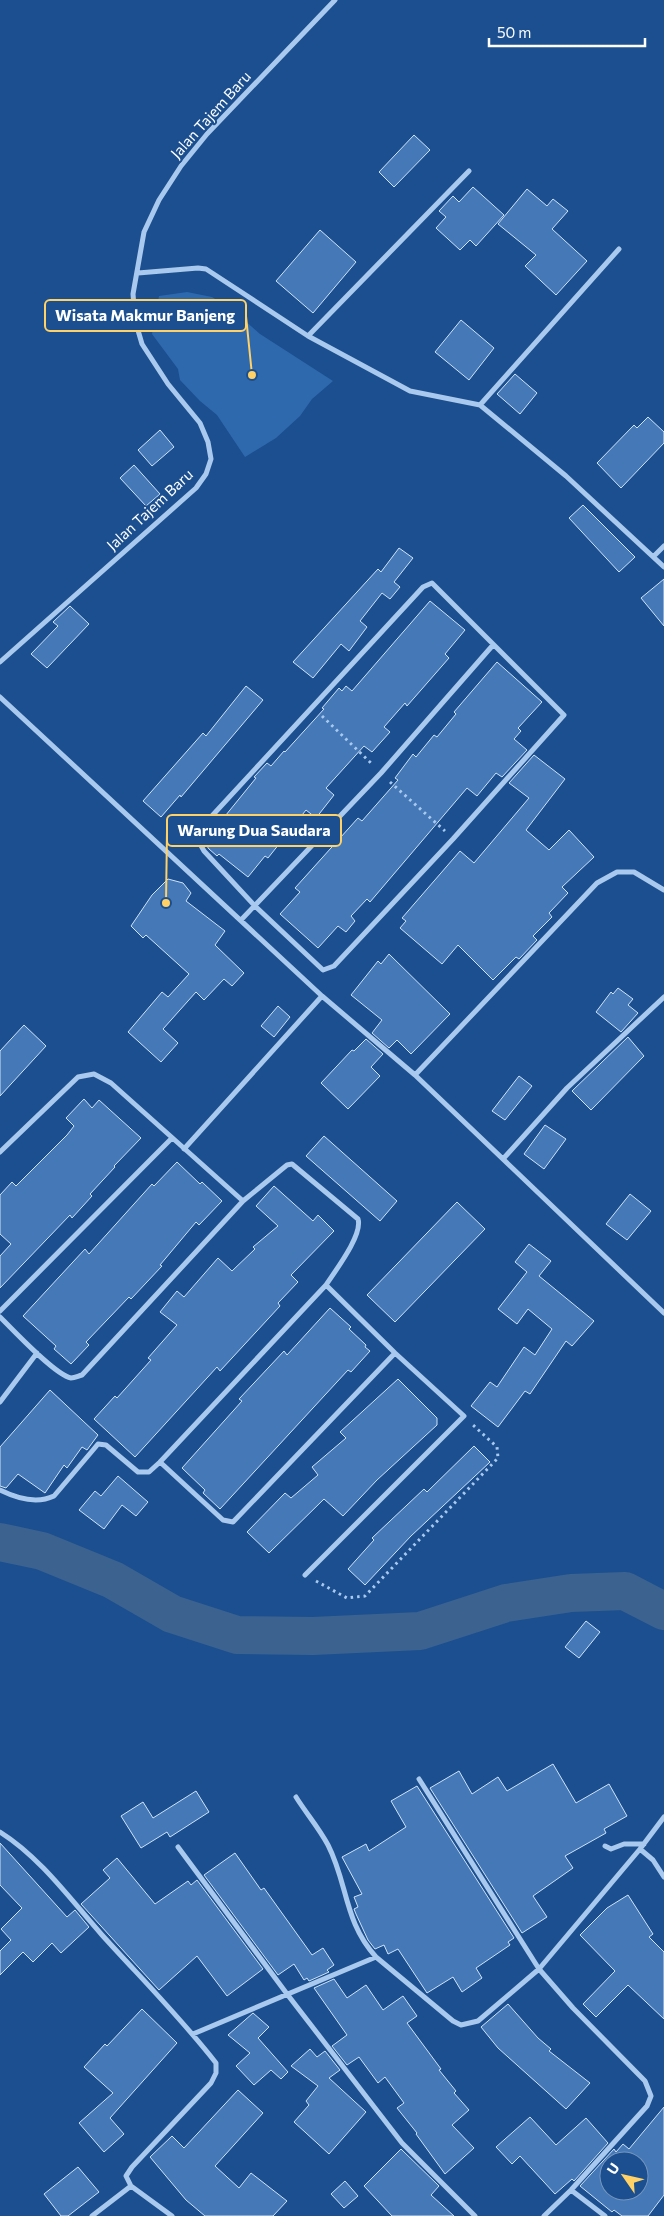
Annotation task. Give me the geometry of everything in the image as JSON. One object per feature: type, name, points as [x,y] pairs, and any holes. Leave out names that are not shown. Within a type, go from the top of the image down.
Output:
[{"type":"street","name":"Jalan Tajem Baru","points":[[0,662],[196,488],[206,474],[211,459],[208,442],[200,423],[168,384],[142,344],[135,320],[133,294],[144,232],[159,200],[181,166],[207,134],[335,0]]},
{"type":"street","points":[[308,336],[469,171]]},
{"type":"street","points":[[480,405],[619,250]]},
{"type":"street","points":[[138,273],[206,269],[308,336],[410,391],[480,405],[566,476],[664,567]]},
{"type":"street","points":[[654,556],[664,546]]},
{"type":"street","points":[[432,583],[442,591],[493,645],[564,716],[453,839],[334,966],[328,970],[319,968],[255,906],[204,851],[199,842],[198,831],[204,822],[423,588],[432,583]]},
{"type":"street","points":[[241,920],[381,773],[493,645]]},
{"type":"street","points":[[0,697],[322,996],[415,1075],[664,1313]]},
{"type":"street","points":[[415,1075],[597,883],[618,872],[634,872],[664,890]]},
{"type":"street","points":[[184,1149],[322,996]]},
{"type":"street","points":[[503,1159],[567,1088],[664,997]]},
{"type":"street","points":[[0,1152],[78,1077],[88,1074],[99,1075],[243,1201]]},
{"type":"street","points":[[0,1311],[172,1138]]},
{"type":"street","points":[[0,1317],[37,1353],[66,1376],[73,1378],[82,1374],[243,1201],[287,1165],[292,1164],[358,1219],[360,1228],[356,1237],[326,1285],[149,1472],[138,1472],[106,1445],[98,1444],[54,1496],[42,1500],[34,1500],[8,1494],[0,1490]]},
{"type":"street","points":[[304,1575],[464,1416],[326,1285]]},
{"type":"street","points":[[0,1402],[37,1353]]},
{"type":"street","points":[[160,1462],[223,1520],[233,1522],[396,1353]]},
{"type":"street","points":[[419,1779],[539,1969],[573,2008],[644,2081],[651,2096],[647,2106],[571,2190],[544,2216]]},
{"type":"street","points":[[296,1797],[328,1844],[336,1865],[348,1910],[361,1939],[376,1957],[438,2010],[461,2025],[478,2021],[539,1969],[664,1817]]},
{"type":"street","points":[[0,1832],[20,1844],[193,2034],[216,2063],[214,2078],[132,2167],[126,2176],[131,2186],[172,2216]]},
{"type":"street","points":[[605,1846],[611,1849],[624,1844],[642,1846],[654,1860],[664,1877]]},
{"type":"street","points":[[178,1847],[287,1994],[402,2143],[475,2216]]},
{"type":"street","points":[[193,2034],[376,1957]]},
{"type":"street","points":[[92,2216],[131,2186]]},
{"type":"street","points":[[571,2190],[606,2216]]},
{"type":"path","points":[[304,1575],[348,1598],[365,1596],[498,1458],[497,1447],[464,1416]]},
{"type":"shaded area","points":[[187,292],[212,297],[234,311],[260,334],[333,381],[312,399],[300,416],[276,438],[245,457],[217,415],[200,401],[180,380],[178,369],[152,334],[159,296]]},
{"type":"building","points":[[414,135],[430,150],[394,187],[379,172]]},
{"type":"building","points":[[473,187],[504,215],[476,246],[470,240],[460,250],[436,228],[446,217],[439,211],[453,196],[459,202]]},
{"type":"building","points":[[527,189],[547,206],[553,199],[568,211],[552,229],[587,261],[556,295],[525,266],[536,255],[498,224]]},
{"type":"building","points":[[320,230],[356,262],[313,313],[276,281]]},
{"type":"building","points":[[461,320],[494,348],[469,380],[435,352]]},
{"type":"building","points":[[515,374],[537,393],[520,414],[497,394]]},
{"type":"building","points":[[648,417],[664,432],[664,443],[621,488],[597,463],[634,425],[637,428]]},
{"type":"building","points":[[160,430],[174,447],[152,466],[138,450]]},
{"type":"building","points":[[134,465],[160,494],[146,506],[120,478]]},
{"type":"building","points":[[583,505],[635,557],[619,572],[569,518]]},
{"type":"building","points":[[399,548],[413,558],[394,582],[400,587],[390,599],[382,593],[360,621],[367,627],[349,651],[341,644],[313,678],[293,662],[378,569],[381,572]]},
{"type":"building","points":[[664,579],[664,626],[641,598]]},
{"type":"building","points":[[430,601],[465,630],[445,654],[449,658],[407,706],[405,703],[384,727],[390,732],[372,752],[364,746],[326,788],[334,795],[316,818],[306,810],[268,858],[265,856],[248,877],[219,854],[217,856],[204,842],[256,778],[254,777],[267,763],[271,766],[285,752],[324,709],[322,708],[339,688],[342,691],[346,686],[352,691]]},
{"type":"building","points":[[70,606],[89,624],[47,668],[31,654],[58,626],[53,622]]},
{"type":"building","points":[[497,662],[542,702],[518,728],[521,731],[514,739],[527,750],[502,777],[496,773],[477,796],[467,788],[370,902],[367,899],[351,916],[355,921],[346,932],[338,926],[318,948],[280,914],[300,892],[295,888],[358,818],[362,821],[398,780],[395,778],[413,754],[416,757],[434,735],[437,737],[456,714],[454,712]]},
{"type":"building","points":[[246,686],[263,700],[181,797],[180,795],[161,817],[143,801],[203,733],[206,736]]},
{"type":"building","points":[[534,755],[565,779],[526,830],[549,850],[569,830],[594,857],[562,887],[568,893],[549,913],[552,917],[533,936],[537,940],[519,959],[516,957],[493,980],[458,945],[442,964],[400,928],[406,921],[402,918],[460,851],[474,863],[529,798],[509,783]]},
{"type":"building","points":[[168,879],[183,883],[191,893],[186,901],[225,931],[215,945],[244,973],[232,986],[224,979],[204,1000],[196,992],[163,1029],[178,1043],[161,1062],[128,1032],[162,992],[168,997],[189,974],[146,935],[143,938],[131,926],[152,895]]},
{"type":"building","points":[[389,954],[450,1014],[411,1054],[397,1040],[389,1048],[372,1033],[382,1020],[351,995],[378,961],[381,964]]},
{"type":"building","points":[[618,988],[633,999],[628,1005],[638,1013],[621,1032],[596,1012],[611,992],[613,994]]},
{"type":"building","points":[[278,1006],[290,1017],[274,1037],[261,1026]]},
{"type":"building","points":[[24,1025],[46,1046],[0,1096],[0,1051]]},
{"type":"building","points":[[628,1037],[644,1056],[591,1110],[572,1091]]},
{"type":"building","points":[[366,1039],[383,1054],[371,1067],[380,1076],[348,1109],[321,1083],[352,1050],[354,1051]]},
{"type":"building","points":[[519,1076],[532,1086],[505,1120],[492,1111]]},
{"type":"building","points":[[84,1099],[92,1108],[99,1100],[141,1138],[114,1166],[90,1194],[92,1196],[72,1218],[70,1215],[0,1288],[0,1256],[11,1244],[0,1234],[0,1195],[12,1182],[16,1186],[67,1135],[74,1126],[66,1118]]},
{"type":"building","points":[[545,1125],[566,1139],[544,1169],[524,1154]]},
{"type":"building","points":[[324,1136],[397,1201],[380,1221],[306,1156]]},
{"type":"building","points":[[177,1162],[200,1184],[202,1182],[222,1201],[199,1225],[196,1222],[160,1265],[162,1266],[86,1342],[89,1345],[71,1364],[54,1349],[56,1346],[23,1316],[85,1249],[89,1254],[152,1184],[154,1186]]},
{"type":"building","points":[[274,1186],[313,1221],[318,1215],[334,1231],[291,1275],[298,1282],[278,1303],[280,1306],[220,1371],[217,1367],[135,1457],[94,1419],[115,1396],[117,1398],[151,1360],[148,1358],[177,1325],[160,1312],[177,1291],[184,1297],[218,1258],[232,1271],[255,1249],[253,1247],[278,1226],[256,1206]]},
{"type":"building","points":[[630,1194],[651,1211],[627,1240],[606,1224]]},
{"type":"building","points":[[457,1202],[485,1229],[395,1322],[367,1295]]},
{"type":"building","points":[[529,1244],[551,1261],[539,1276],[594,1321],[572,1346],[566,1341],[530,1394],[525,1391],[498,1427],[471,1406],[490,1382],[497,1387],[524,1347],[535,1355],[552,1329],[528,1309],[517,1324],[498,1309],[527,1272],[515,1262]]},
{"type":"building","points":[[330,1308],[351,1327],[349,1329],[370,1351],[351,1372],[348,1370],[220,1509],[203,1493],[205,1490],[182,1468],[242,1401],[239,1399],[284,1351],[287,1355]]},
{"type":"building","points":[[398,1379],[437,1418],[437,1425],[377,1480],[343,1516],[324,1499],[269,1553],[247,1532],[285,1493],[291,1498],[318,1475],[312,1467],[346,1438],[340,1432]]},
{"type":"building","points":[[50,1390],[98,1435],[87,1450],[82,1447],[67,1468],[64,1465],[45,1493],[18,1474],[6,1488],[0,1486],[0,1447]]},
{"type":"building","points":[[474,1446],[490,1462],[411,1536],[365,1585],[348,1569],[374,1540],[372,1538],[424,1489],[427,1492]]},
{"type":"building","points":[[118,1476],[148,1502],[136,1516],[122,1505],[104,1529],[79,1510],[95,1491],[101,1496]]},
{"type":"building","points":[[586,1621],[600,1632],[579,1658],[565,1647]]},
{"type":"building","points":[[553,1764],[576,1803],[609,1784],[627,1816],[604,1829],[606,1833],[565,1856],[573,1868],[533,1896],[547,1917],[522,1933],[430,1788],[459,1771],[472,1794],[498,1777],[507,1791]]},
{"type":"building","points":[[417,1786],[514,1938],[508,1942],[510,1945],[476,1968],[482,1978],[462,1992],[453,1977],[427,1993],[398,1949],[388,1954],[384,1945],[375,1949],[368,1940],[354,1909],[358,1907],[354,1897],[362,1894],[342,1857],[366,1844],[369,1851],[406,1827],[391,1801]]},
{"type":"building","points":[[196,1791],[209,1812],[170,1837],[167,1832],[141,1848],[121,1816],[143,1802],[153,1818]]},
{"type":"building","points":[[0,1843],[67,1917],[75,1910],[89,1927],[61,1953],[52,1943],[33,1962],[23,1952],[0,1975],[0,1951],[11,1940],[1,1929],[22,1908],[0,1885]]},
{"type":"building","points":[[235,1853],[261,1890],[264,1888],[312,1955],[323,1948],[334,1965],[327,1970],[329,1972],[309,1981],[307,1978],[304,1980],[294,1964],[278,1975],[204,1875]]},
{"type":"building","points":[[117,1858],[155,1904],[188,1881],[191,1885],[197,1880],[263,1969],[227,1996],[197,1956],[159,1990],[81,1904],[110,1878],[103,1870]]},
{"type":"building","points":[[628,1895],[653,1934],[649,1937],[664,1952],[664,2019],[628,1985],[596,2017],[583,2004],[615,1971],[580,1935],[607,1908]]},
{"type":"building","points":[[334,1979],[347,1998],[366,1985],[383,2010],[403,1996],[417,2016],[407,2023],[441,2069],[439,2070],[456,2091],[454,2093],[469,2110],[452,2125],[474,2148],[445,2174],[397,2108],[404,2103],[385,2077],[378,2083],[359,2057],[347,2065],[332,2046],[347,2035],[314,1988]]},
{"type":"building","points":[[508,2004],[538,2038],[551,2049],[549,2051],[590,2083],[566,2109],[498,2048],[481,2027]]},
{"type":"building","points":[[142,2009],[177,2043],[110,2118],[124,2134],[104,2152],[79,2123],[113,2093],[84,2067]]},
{"type":"building","points":[[253,2013],[269,2027],[258,2038],[288,2072],[281,2079],[271,2070],[254,2085],[236,2066],[250,2053],[228,2035]]},
{"type":"building","points":[[310,2049],[317,2057],[325,2051],[340,2070],[329,2078],[366,2112],[329,2154],[294,2122],[309,2105],[306,2101],[318,2086],[291,2066]]},
{"type":"building","points":[[238,2090],[263,2113],[215,2166],[239,2188],[251,2173],[287,2201],[273,2216],[205,2216],[186,2200],[150,2157],[172,2136],[184,2148]]},
{"type":"building","points":[[664,2107],[664,2195],[648,2216],[622,2216],[614,2210],[612,2212],[580,2186],[599,2165],[599,2201],[649,2201],[649,2151],[617,2151],[623,2144],[629,2149]]},
{"type":"building","points":[[530,2117],[556,2145],[586,2118],[608,2143],[574,2181],[572,2179],[555,2194],[520,2156],[512,2164],[496,2147]]},
{"type":"building","points":[[401,2149],[439,2186],[431,2195],[454,2216],[392,2216],[364,2186]]},
{"type":"building","points":[[78,2167],[99,2192],[68,2216],[61,2216],[44,2194]]},
{"type":"building","points":[[345,2181],[358,2196],[344,2208],[331,2194]]},
{"type":"waterway","points":[[0,1542],[42,1551],[113,1580],[172,1614],[237,1635],[313,1636],[420,1631],[506,1603],[571,1593],[625,1591],[664,1611]]},
{"type":"place","name":"Wisata Makmur Banjeng","points":[[252,375]]},
{"type":"place","name":"Warung Dua Saudara","points":[[166,903]]}]
